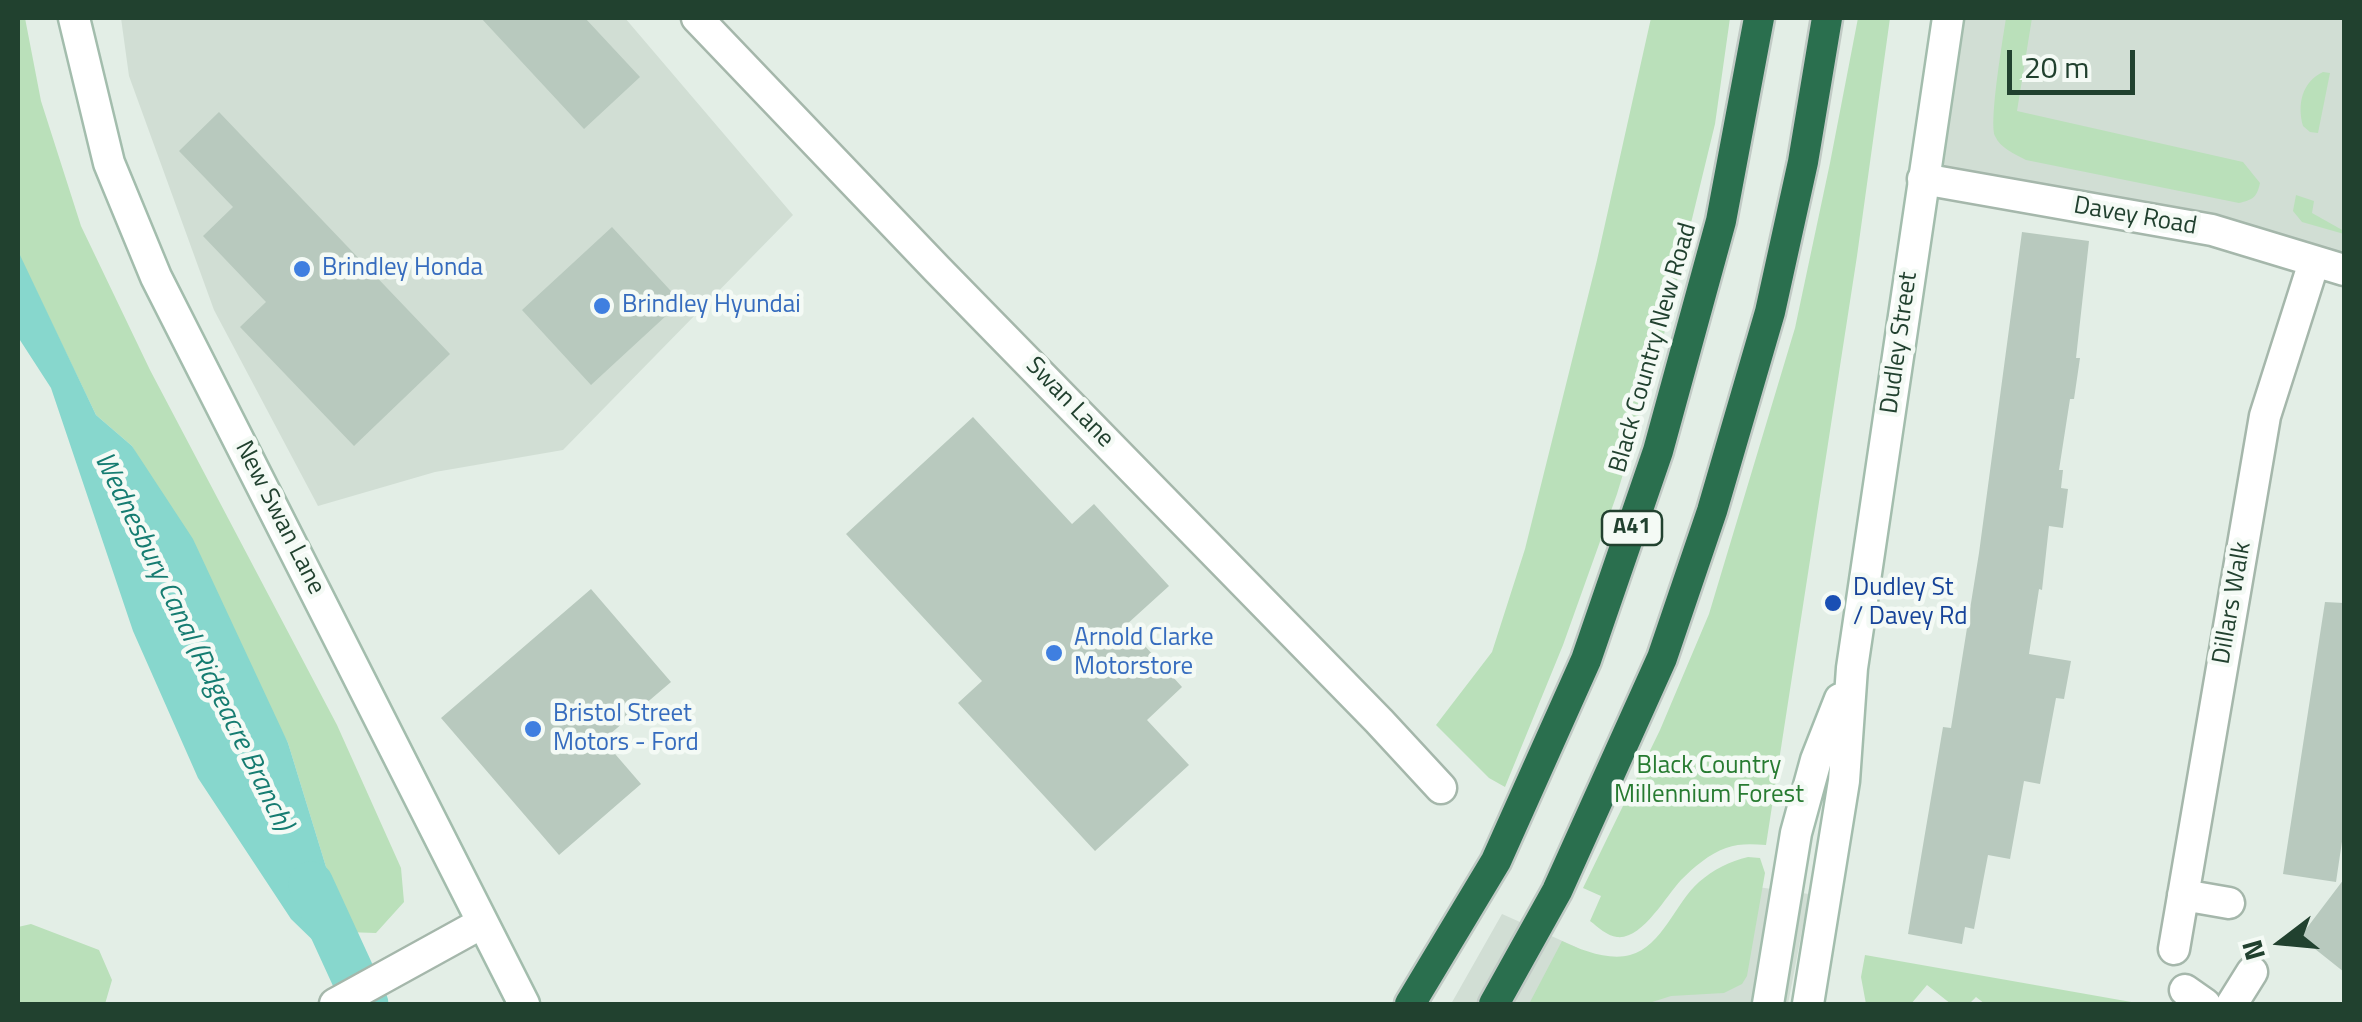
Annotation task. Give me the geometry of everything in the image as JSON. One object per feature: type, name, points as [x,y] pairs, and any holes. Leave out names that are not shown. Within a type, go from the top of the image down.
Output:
[{"type":"highway","name":"Black Country New Road","points":[[1410,1004],[1496,861],[1586,660],[1658,451],[1722,221],[1759,18]]},
{"type":"highway","name":"A41","points":[[1494,1004],[1557,891],[1668,640],[1712,510],[1770,312],[1803,162],[1827,18]]},
{"type":"street","name":"New Swan Lane","points":[[74,18],[108,163],[156,277],[524,1004]]},
{"type":"street","name":"Swan Lane","points":[[697,18],[1441,788]]},
{"type":"street","name":"Dudley Street","points":[[1808,1004],[1844,781],[1852,668],[1948,18]]},
{"type":"street","name":"Davey Road","points":[[1922,179],[2212,230],[2344,270]]},
{"type":"street","name":"Dillars Walk","points":[[2174,949],[2265,416],[2314,262]]},
{"type":"street","name":"Dudley Street","points":[[1768,1004],[1796,833],[1816,760],[1852,668]]},
{"type":"street","points":[[2183,895],[2229,903]]},
{"type":"street","points":[[335,1004],[482,922]]},
{"type":"street","points":[[2232,1004],[2252,972]]},
{"type":"shaded area","points":[[121,18],[625,18],[793,215],[563,450],[435,472],[318,506],[214,310],[129,76]]},
{"type":"shaded area","points":[[1948,18],[2344,18],[2344,270],[1923,179]]},
{"type":"shaded area","points":[[1735,884],[1809,894],[1788,1004],[1451,1004],[1502,914],[1576,947],[1623,980]]},
{"type":"green space","points":[[18,18],[25,18],[41,101],[81,226],[150,370],[337,725],[401,868],[404,902],[376,933],[346,932],[288,743],[132,446],[96,415],[18,253]]},
{"type":"green space","points":[[1651,18],[1730,18],[1715,124],[1660,351],[1617,494],[1563,645],[1505,787],[1489,778],[1436,725],[1492,652],[1525,549],[1597,260]]},
{"type":"green space","name":"Black Country Millennium Forest","points":[[1858,18],[1890,18],[1766,845],[1736,845],[1714,854],[1681,880],[1644,925],[1626,936],[1613,936],[1590,921],[1601,896],[1583,888],[1660,730],[1709,614],[1795,328]]},
{"type":"green space","points":[[2006,18],[2032,18],[2017,111],[2243,162],[2260,183],[2256,195],[2239,203],[2026,160],[2008,150],[1997,140],[1994,127]]},
{"type":"green space","points":[[2323,72],[2330,73],[2318,133],[2310,132],[2303,126],[2301,102],[2310,82]]},
{"type":"green space","points":[[2296,195],[2314,201],[2312,213],[2344,234],[2302,222],[2293,211]]},
{"type":"green space","points":[[1748,857],[1760,858],[1765,873],[1747,976],[1742,984],[1724,993],[1671,996],[1646,1004],[1529,1004],[1562,941],[1604,956],[1630,955],[1651,943],[1699,882],[1722,866]]},
{"type":"green space","points":[[31,924],[99,950],[112,980],[105,1004],[18,1004],[18,927]]},
{"type":"green space","points":[[1865,955],[2139,1004],[1985,1004],[1976,997],[1969,1004],[1951,1004],[1927,985],[1911,1004],[1866,1004],[1861,977]]},
{"type":"water","points":[[18,198],[19,253],[96,415],[132,446],[193,539],[288,743],[346,932],[324,951],[291,919],[198,778],[133,631],[51,388],[18,337]]},
{"type":"building","points":[[481,18],[585,18],[640,77],[584,129]]},
{"type":"building","name":"Brindley Honda","points":[[219,112],[450,354],[354,446],[240,327],[266,302],[203,236],[233,207],[179,151]]},
{"type":"building","name":"Brindley Hyundai","points":[[612,227],[681,302],[591,385],[522,310]]},
{"type":"building","points":[[2022,232],[2089,241],[2076,358],[2080,358],[2059,470],[2063,470],[2061,488],[2068,489],[2063,528],[2049,526],[2029,654],[2071,661],[2064,699],[2056,698],[2040,784],[2024,781],[2010,859],[1988,855],[1974,929],[1965,927],[1962,944],[1908,934],[1943,727],[1951,728]]},
{"type":"building","name":"Arnold Clarke Motorstore","points":[[973,417],[1072,524],[1094,504],[1169,586],[1126,625],[1182,687],[1147,720],[1189,765],[1095,851],[958,703],[982,681],[846,534]]},
{"type":"building","name":"Bristol Street Motors - Ford","points":[[591,589],[671,682],[603,740],[641,784],[559,855],[441,718]]},
{"type":"building","points":[[2325,602],[2344,603],[2344,828],[2336,882],[2283,874]]},
{"type":"building","points":[[2344,879],[2344,972],[2300,937]]},
{"type":"waterway","name":"Wednesbury Canal (Ridgeacre Branch)","points":[[311,884],[366,1004]]},
{"type":"place","name":"Brindley Honda","points":[[302,269]]},
{"type":"place","name":"Brindley Hyundai","points":[[602,306]]},
{"type":"place","name":"Dudley St / Davey Rd","points":[[1833,603]]},
{"type":"place","name":"Arnold Clarke Motorstore","points":[[1054,653]]},
{"type":"place","name":"Bristol Street Motors - Ford","points":[[533,729]]}]
